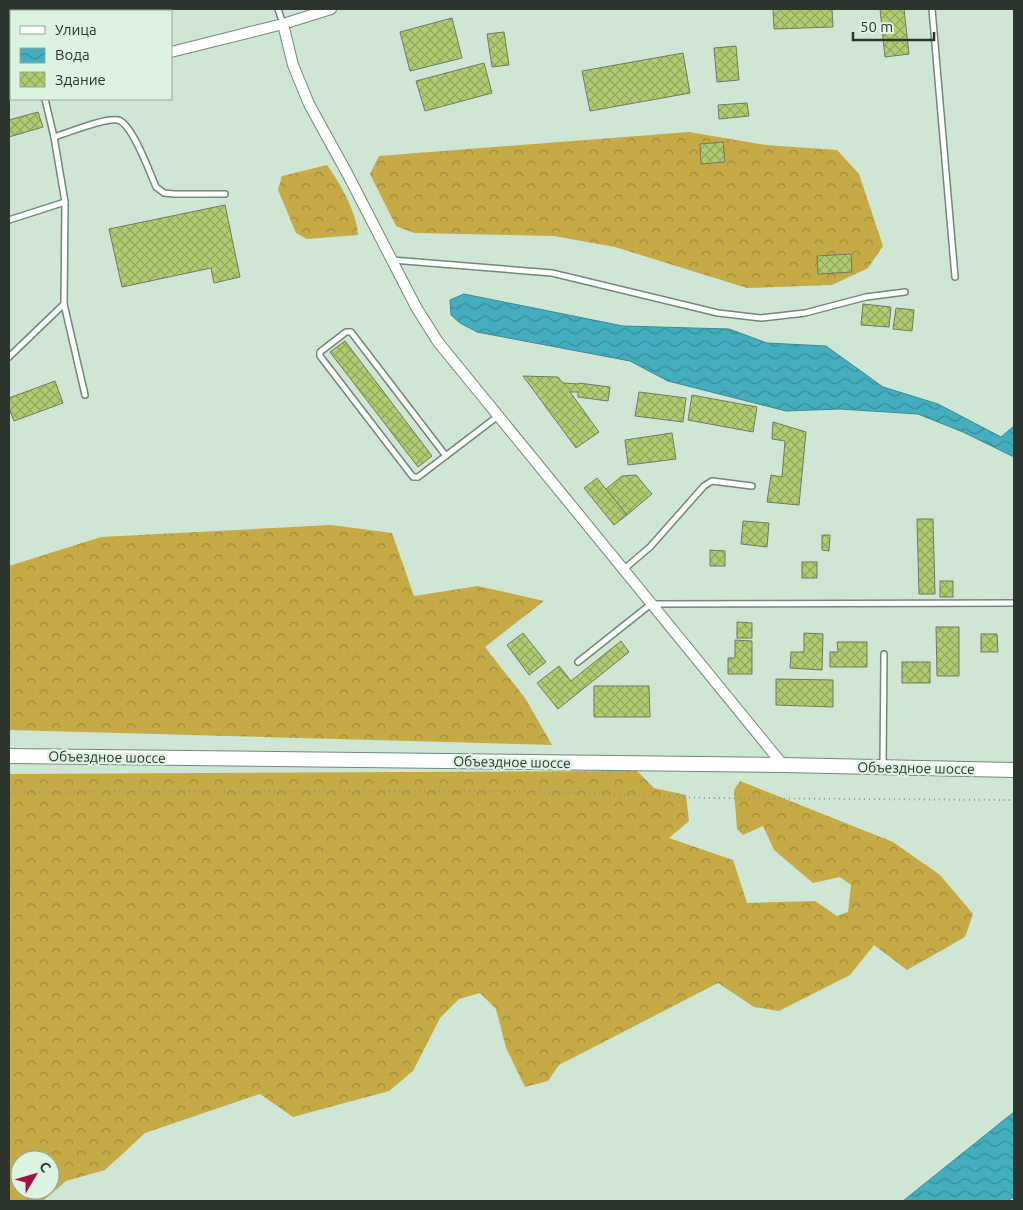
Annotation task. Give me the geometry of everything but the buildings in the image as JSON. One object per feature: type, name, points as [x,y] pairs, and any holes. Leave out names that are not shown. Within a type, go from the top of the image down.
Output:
[{"type":"main road","name":"Объездное шоссе","points":[[9,756],[783,765],[1014,770]]},
{"type":"street","points":[[172,52],[282,24],[331,9]]},
{"type":"street","points":[[282,24],[294,65],[309,104],[416,307],[438,342],[783,765]]},
{"type":"lane","points":[[278,9],[282,24]]},
{"type":"lane","points":[[932,9],[956,278]]},
{"type":"lane","points":[[45,100],[54,137],[65,202],[64,304],[85,395]]},
{"type":"lane","points":[[54,137],[109,120],[120,120],[129,128],[156,186],[164,193],[226,194]]},
{"type":"lane","points":[[9,220],[65,202]]},
{"type":"lane","points":[[391,260],[552,273],[718,313],[761,318],[805,313],[866,297],[905,292]]},
{"type":"lane","points":[[9,356],[64,304]]},
{"type":"lane","points":[[446,456],[351,332],[346,332],[320,352],[320,356],[413,477],[418,477],[446,456],[498,416]]},
{"type":"lane","points":[[623,570],[650,547],[704,486],[712,481],[752,486]]},
{"type":"lane","points":[[578,662],[651,604],[1014,603]]},
{"type":"lane","points":[[883,767],[884,654]]},
{"type":"path","points":[[9,792],[518,791],[710,798],[1014,800]]},
{"type":"green space","points":[[689,132],[766,145],[837,150],[859,174],[883,246],[868,268],[832,285],[747,288],[615,247],[554,236],[414,233],[396,226],[370,174],[379,156]]},
{"type":"green space","points":[[327,165],[342,189],[355,217],[358,235],[307,239],[296,233],[278,190],[282,176]]},
{"type":"green space","points":[[331,525],[392,533],[414,596],[478,586],[544,601],[485,647],[525,698],[552,745],[9,730],[9,566],[101,537]]},
{"type":"green space","points":[[637,771],[654,788],[686,795],[689,821],[669,838],[733,860],[747,903],[815,901],[837,916],[848,912],[851,885],[840,877],[813,883],[774,850],[763,826],[743,835],[737,829],[734,790],[740,781],[893,842],[940,875],[973,914],[965,937],[907,970],[874,945],[850,975],[779,1011],[754,1007],[718,983],[559,1065],[548,1081],[525,1087],[506,1048],[496,1009],[480,993],[459,999],[440,1018],[413,1071],[389,1091],[293,1117],[260,1094],[145,1133],[105,1170],[66,1181],[60,1186],[60,1150],[10,1150],[10,1200],[44,1200],[9,1201],[9,774]]},
{"type":"water","points":[[464,294],[623,326],[729,329],[767,343],[826,346],[883,387],[938,404],[1001,437],[1014,426],[1014,457],[963,432],[918,414],[840,409],[786,411],[668,381],[630,361],[477,332],[460,323],[451,315],[450,300]]},
{"type":"water","points":[[1014,1112],[1014,1197],[1007,1201],[903,1201]]}]
